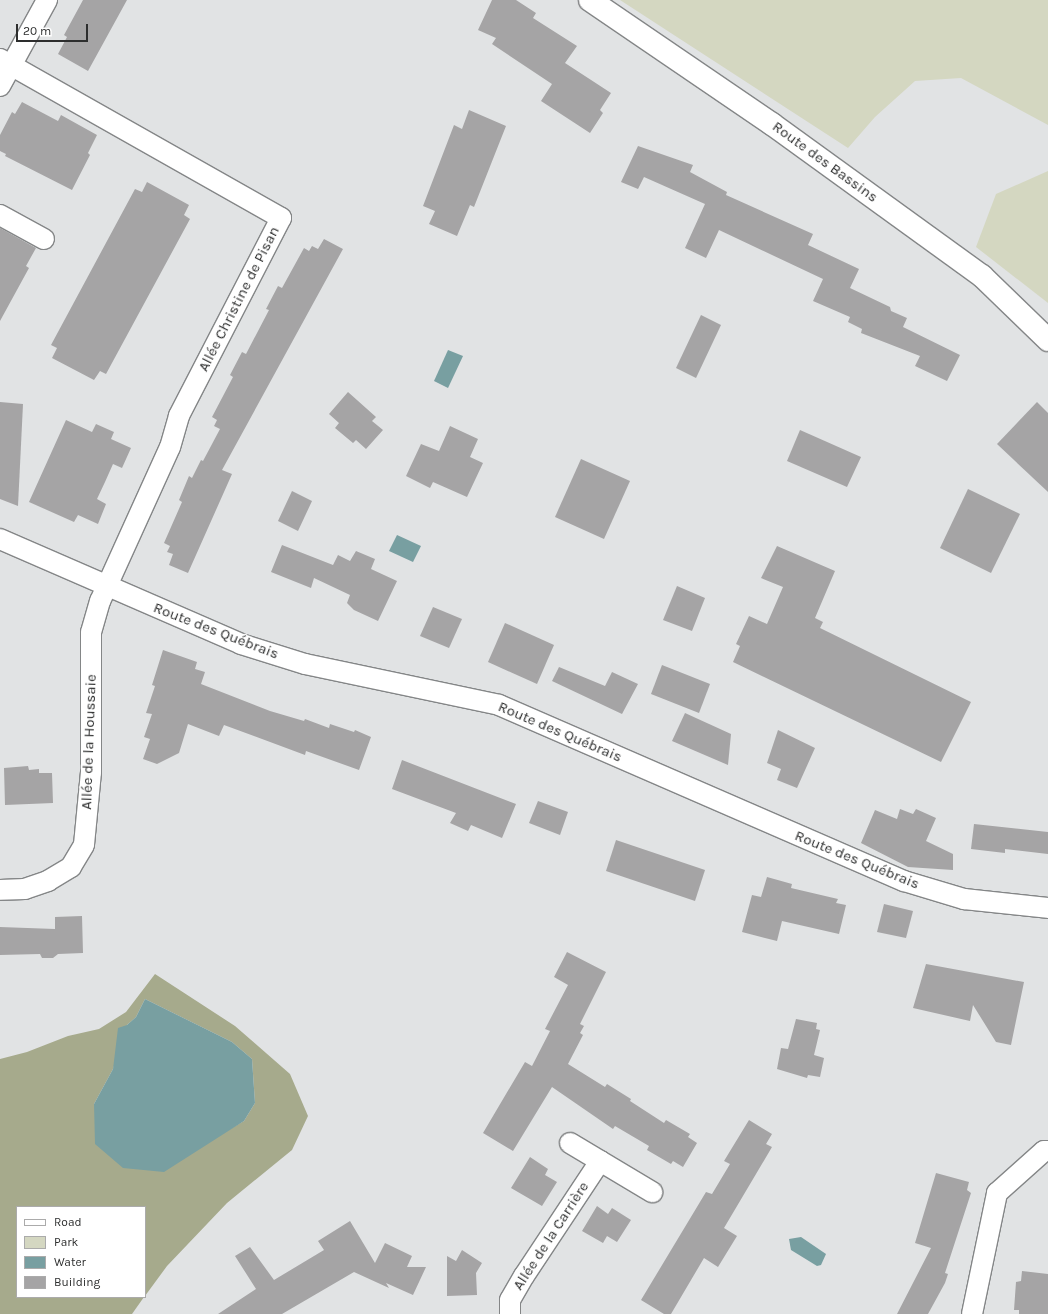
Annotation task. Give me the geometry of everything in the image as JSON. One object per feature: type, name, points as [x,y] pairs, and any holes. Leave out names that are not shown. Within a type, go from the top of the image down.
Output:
[{"type":"main road","name":"Route des Bassins","points":[[590,0],[772,124],[982,276],[1048,340]]},
{"type":"street","points":[[0,86],[6,62],[47,0]]},
{"type":"street","name":"Allée Christine de Pisan","points":[[6,62],[281,218],[179,416],[170,447],[107,588]]},
{"type":"street","points":[[0,215],[44,238]]},
{"type":"street","name":"Route des Québrais","points":[[0,539],[107,588],[241,644],[305,664],[499,705],[904,881],[964,899],[1048,908]]},
{"type":"street","name":"Allée de la Houssaie","points":[[0,890],[25,889],[48,881],[71,867],[84,845],[91,772],[91,632],[100,601],[107,588]]},
{"type":"street","points":[[570,1143],[652,1192]]},
{"type":"street","points":[[972,1314],[997,1193],[1044,1151],[1048,1151]]},
{"type":"street","name":"Allée de la Carrière","points":[[510,1314],[510,1300],[513,1294],[600,1161]]},
{"type":"green space","points":[[620,0],[1048,0],[1048,125],[961,78],[915,81],[875,117],[848,148]]},
{"type":"green space","points":[[1048,171],[1048,303],[976,247],[996,194]]},
{"type":"green space","points":[[155,974],[235,1026],[290,1074],[308,1116],[292,1150],[227,1203],[167,1266],[146,1295],[146,1206],[16,1206],[16,1298],[143,1298],[132,1314],[0,1314],[0,1059],[27,1052],[68,1036],[99,1029],[126,1012]],"holes":[[[145,999],[232,1042],[252,1059],[255,1103],[244,1121],[225,1132],[94,1104],[113,1069],[127,1025],[136,1017]]]},
{"type":"water","points":[[448,350],[463,356],[448,388],[434,381]]},
{"type":"water","points":[[397,535],[421,546],[413,562],[389,551]]},
{"type":"water","points":[[145,999],[232,1042],[252,1059],[255,1103],[244,1121],[164,1172],[123,1168],[95,1144],[94,1104],[113,1069],[118,1028],[127,1025],[136,1017]]},
{"type":"water","points":[[801,1237],[826,1254],[821,1265],[817,1266],[791,1250],[789,1239]]},
{"type":"building","points":[[83,0],[127,0],[88,71],[58,54],[67,37],[64,35]]},
{"type":"building","points":[[492,0],[516,0],[536,13],[533,18],[577,46],[565,63],[611,93],[600,110],[603,113],[590,133],[541,101],[552,84],[492,44],[496,38],[478,30]]},
{"type":"building","points":[[22,102],[58,121],[61,115],[97,135],[88,153],[90,155],[72,190],[5,156],[6,154],[0,151],[0,135],[12,112],[15,114]]},
{"type":"building","points":[[469,110],[506,126],[474,207],[470,205],[457,236],[429,224],[435,211],[423,206],[454,125],[462,129]]},
{"type":"building","points":[[638,146],[693,165],[690,172],[727,192],[726,195],[813,234],[808,245],[859,269],[850,288],[890,307],[891,311],[907,318],[903,327],[960,355],[947,381],[915,366],[920,356],[861,333],[862,329],[848,322],[850,317],[813,301],[823,279],[719,230],[706,258],[685,248],[705,204],[644,177],[638,189],[621,182]]},
{"type":"building","points":[[147,182],[189,205],[184,215],[190,219],[106,374],[100,371],[94,380],[52,358],[57,348],[51,345],[135,189],[142,192]]},
{"type":"building","points":[[0,228],[36,248],[26,266],[29,268],[0,321]]},
{"type":"building","points":[[324,239],[343,249],[222,470],[232,474],[188,573],[169,565],[173,554],[167,552],[170,546],[164,543],[182,502],[179,500],[189,476],[192,478],[220,429],[214,426],[217,420],[212,417],[233,377],[230,375],[242,352],[246,354],[269,310],[266,309],[278,286],[282,288],[304,248],[309,251],[312,246],[318,249]]},
{"type":"building","points":[[701,315],[721,325],[696,378],[676,368]]},
{"type":"building","points":[[348,392],[376,417],[372,421],[383,430],[366,449],[356,440],[353,443],[335,428],[339,423],[329,414]]},
{"type":"building","points":[[0,402],[23,404],[18,506],[0,499]]},
{"type":"building","points":[[1037,402],[1048,413],[1048,492],[997,444]]},
{"type":"building","points":[[66,420],[92,432],[96,424],[114,432],[111,439],[131,448],[122,468],[113,464],[97,499],[106,504],[98,524],[78,515],[74,522],[29,502]]},
{"type":"building","points":[[450,426],[478,439],[470,457],[483,463],[467,497],[433,482],[430,488],[406,476],[421,444],[439,451]]},
{"type":"building","points":[[800,430],[861,457],[847,487],[787,461]]},
{"type":"building","points":[[581,459],[630,481],[604,539],[555,517]]},
{"type":"building","points":[[968,489],[1020,514],[991,573],[940,548]]},
{"type":"building","points":[[292,491],[312,501],[298,531],[278,521]]},
{"type":"building","points":[[282,545],[333,565],[338,555],[350,561],[356,551],[375,559],[371,569],[397,581],[378,621],[354,610],[347,603],[350,595],[314,578],[311,588],[271,572]]},
{"type":"building","points":[[777,546],[835,571],[815,618],[823,622],[820,628],[971,702],[941,762],[733,662],[740,646],[736,644],[749,616],[767,624],[783,587],[761,578]]},
{"type":"building","points":[[677,586],[705,598],[692,631],[663,620]]},
{"type":"building","points":[[433,607],[462,619],[449,648],[420,636]]},
{"type":"building","points":[[505,623],[554,645],[537,684],[488,662]]},
{"type":"building","points":[[163,650],[197,662],[195,669],[205,672],[201,684],[270,711],[304,721],[305,719],[329,728],[330,724],[354,732],[355,730],[371,737],[359,770],[306,751],[305,755],[224,725],[219,736],[188,724],[179,753],[157,764],[143,759],[150,739],[144,737],[152,714],[146,713],[155,686],[152,685]]},
{"type":"building","points":[[662,665],[710,684],[699,713],[651,694]]},
{"type":"building","points":[[559,667],[605,686],[612,672],[638,684],[622,714],[552,681]]},
{"type":"building","points":[[685,713],[731,734],[728,765],[672,741]]},
{"type":"building","points":[[778,730],[815,748],[797,788],[777,780],[781,769],[767,763]]},
{"type":"building","points":[[402,760],[516,804],[502,838],[471,825],[468,831],[450,823],[456,813],[392,789]]},
{"type":"building","points":[[28,766],[29,770],[39,769],[39,773],[52,773],[53,803],[5,805],[4,768]]},
{"type":"building","points":[[538,801],[568,812],[560,835],[529,823]]},
{"type":"building","points":[[900,809],[913,814],[916,809],[936,818],[926,841],[953,854],[953,870],[908,867],[861,843],[875,810],[897,819]]},
{"type":"building","points":[[974,824],[1048,832],[1048,854],[1005,849],[1005,853],[971,849]]},
{"type":"building","points":[[616,840],[705,870],[695,901],[606,871]]},
{"type":"building","points":[[767,877],[792,884],[791,888],[838,899],[836,903],[846,905],[839,934],[782,921],[777,941],[742,932],[752,895],[761,897]]},
{"type":"building","points":[[884,904],[913,911],[906,938],[877,932]]},
{"type":"building","points":[[82,916],[83,953],[58,954],[53,958],[42,958],[40,954],[0,955],[0,927],[55,929],[55,917]]},
{"type":"building","points":[[567,952],[606,972],[580,1024],[584,1026],[580,1033],[583,1035],[568,1064],[605,1087],[607,1084],[664,1123],[666,1120],[690,1134],[688,1137],[697,1143],[683,1167],[673,1161],[671,1164],[647,1150],[649,1146],[615,1126],[613,1129],[552,1087],[513,1151],[483,1133],[525,1062],[532,1066],[550,1031],[545,1029],[568,985],[554,977]]},
{"type":"building","points":[[926,964],[1024,982],[1011,1045],[996,1042],[973,1005],[970,1021],[913,1008]]},
{"type":"building","points":[[796,1019],[817,1023],[816,1029],[820,1030],[814,1055],[824,1058],[820,1077],[808,1075],[807,1078],[777,1069],[781,1048],[788,1049]]},
{"type":"building","points":[[749,1120],[772,1134],[766,1144],[772,1147],[724,1228],[737,1236],[718,1267],[704,1258],[671,1314],[664,1314],[641,1300],[706,1192],[712,1194],[730,1164],[724,1161]]},
{"type":"building","points":[[530,1157],[548,1169],[545,1175],[557,1182],[542,1206],[511,1188]]},
{"type":"building","points":[[936,1173],[969,1182],[967,1190],[971,1193],[945,1273],[948,1274],[945,1283],[928,1314],[897,1314],[931,1248],[915,1243]]},
{"type":"building","points":[[597,1206],[608,1214],[612,1208],[631,1220],[617,1242],[607,1236],[603,1243],[582,1231]]},
{"type":"building","points":[[350,1221],[375,1263],[385,1243],[412,1256],[407,1267],[426,1267],[413,1295],[386,1283],[389,1288],[354,1272],[282,1314],[218,1314],[256,1289],[235,1256],[250,1247],[274,1280],[324,1250],[318,1241]]},
{"type":"building","points":[[462,1250],[482,1263],[476,1273],[477,1295],[447,1296],[447,1256],[456,1261]]},
{"type":"building","points":[[1022,1271],[1048,1274],[1048,1314],[1019,1314],[1019,1310],[1014,1310],[1016,1282],[1021,1281]]}]
